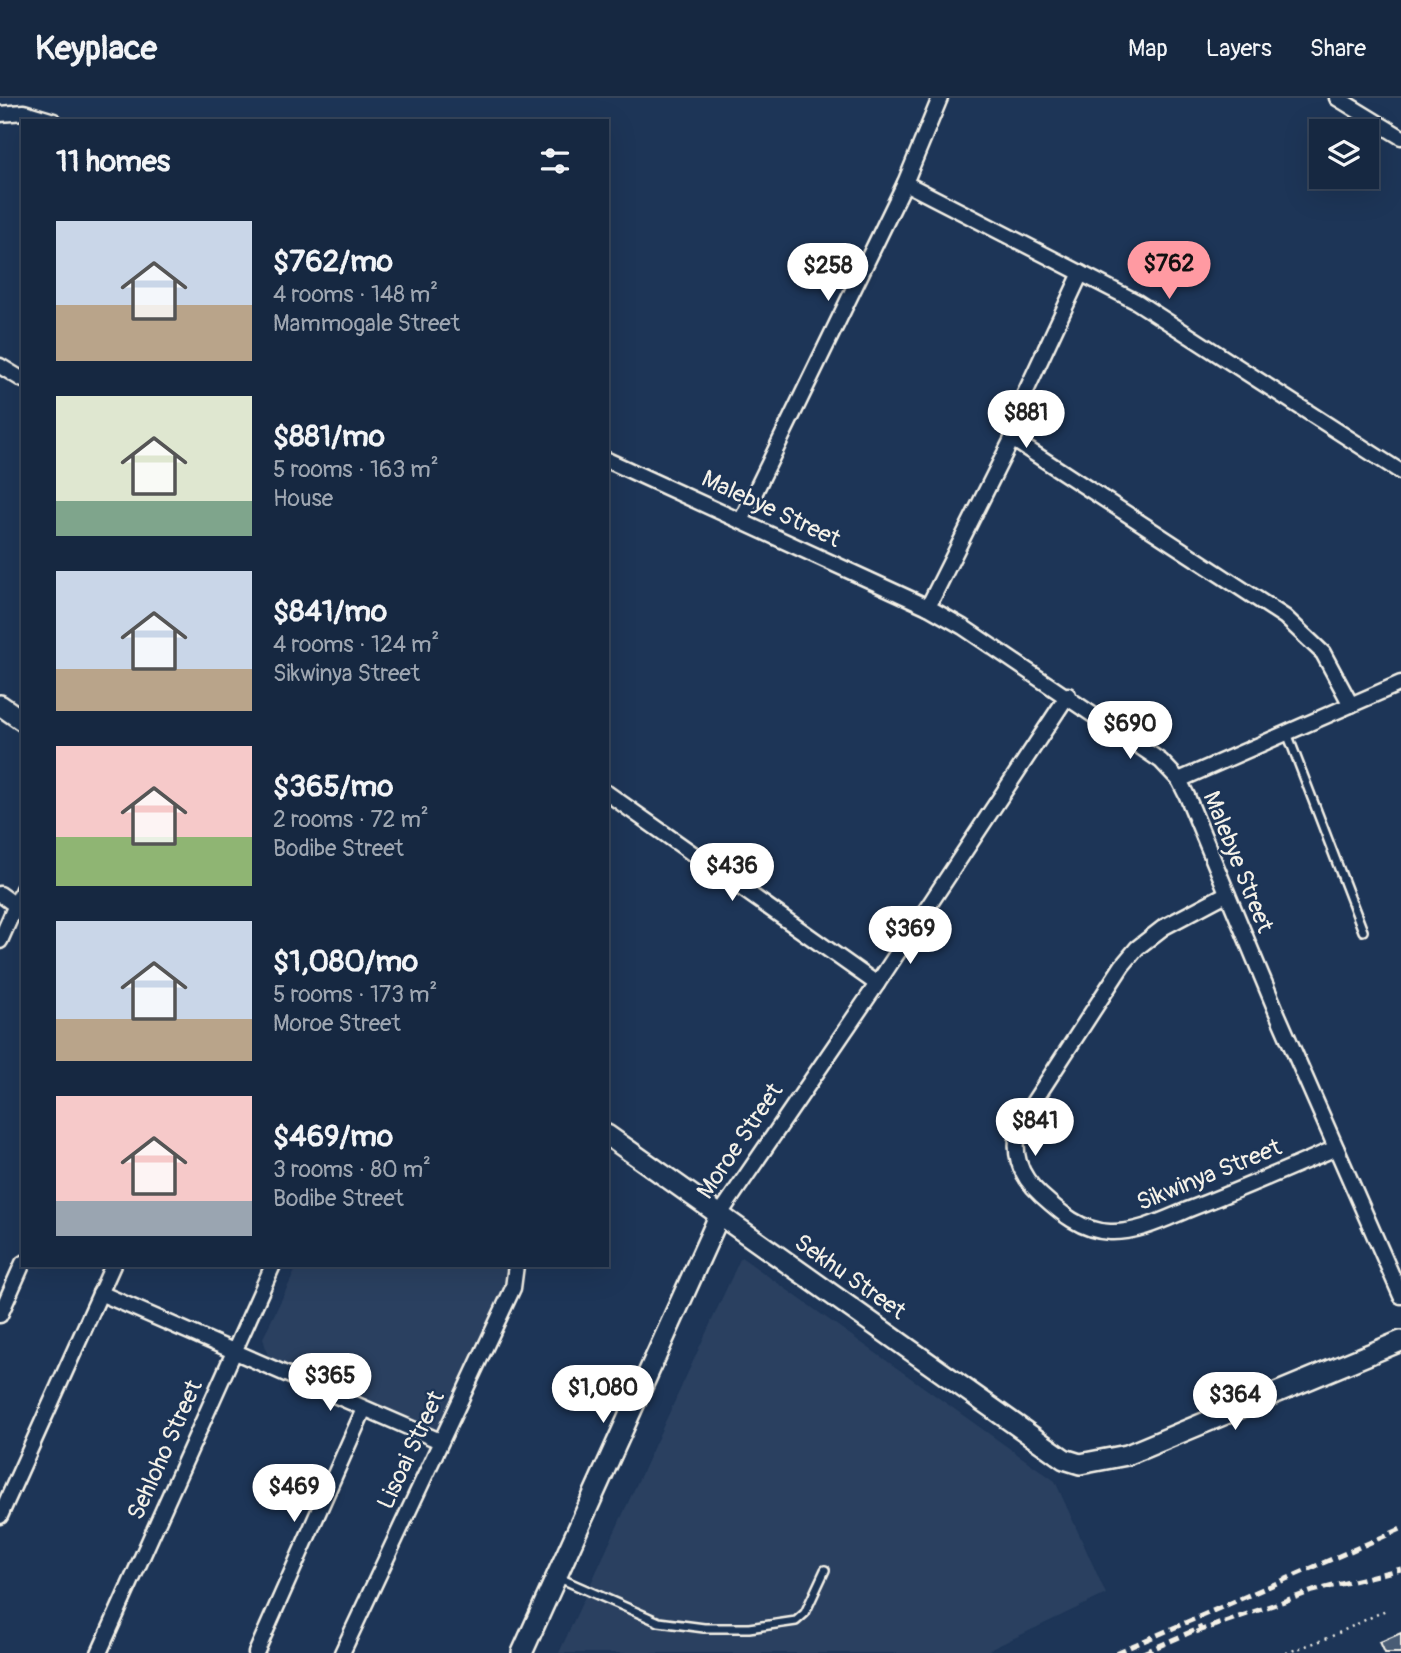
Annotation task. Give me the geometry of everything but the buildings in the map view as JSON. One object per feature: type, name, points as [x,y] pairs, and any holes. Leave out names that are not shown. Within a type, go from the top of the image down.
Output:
[{"type":"street","points":[[741,519],[905,183],[940,98]]},
{"type":"street","points":[[1337,98],[1401,137]]},
{"type":"street","points":[[0,114],[24,112],[47,119]]},
{"type":"street","points":[[905,183],[1137,302],[1401,472]]},
{"type":"street","points":[[928,607],[1012,439],[1021,402],[1081,273]]},
{"type":"street","points":[[0,366],[21,379]]},
{"type":"street","points":[[1012,439],[1285,617],[1323,653],[1351,705]]},
{"type":"street","name":"Malebye Street","points":[[609,461],[741,519],[928,607],[1068,695],[1161,761],[1178,780],[1401,1296]]},
{"type":"street","points":[[1178,780],[1401,683]]},
{"type":"street","name":"Moroe Street","points":[[522,1653],[720,1214],[877,984],[1068,695]]},
{"type":"street","points":[[0,705],[21,720]]},
{"type":"street","points":[[609,794],[877,984]]},
{"type":"street","points":[[0,894],[19,908],[0,941]]},
{"type":"street","name":"Sikwinya Street","points":[[1226,894],[1150,936],[1122,966],[1020,1123],[1016,1140],[1020,1169],[1028,1183],[1068,1219],[1109,1232],[1125,1231],[1215,1200],[1336,1148]]},
{"type":"street","name":"Sekhu Street","points":[[609,1136],[1064,1459],[1080,1464],[1127,1455],[1401,1341]]},
{"type":"street","points":[[0,1315],[21,1267]]},
{"type":"street","points":[[0,1516],[112,1267]]},
{"type":"street","name":"Sehloho Street","points":[[105,1651],[272,1267]]},
{"type":"street","name":"Lisoai Street","points":[[342,1653],[513,1288],[516,1267]]},
{"type":"street","points":[[100,1293],[440,1441]]},
{"type":"street","points":[[256,1653],[365,1409]]},
{"type":"lane","points":[[1287,733],[1363,931]]},
{"type":"lane","points":[[557,1576],[659,1622],[704,1628],[749,1628],[796,1621],[805,1613],[825,1570]]},
{"type":"path","points":[[1286,1653],[1328,1638],[1388,1609]]},
{"type":"shaded area","points":[[741,1257],[1055,1481],[1106,1594],[983,1653],[559,1653]]},
{"type":"shaded area","points":[[297,1267],[506,1267],[509,1279],[445,1425],[429,1432],[269,1360],[263,1338]]},
{"type":"railway","points":[[1116,1653],[1401,1529]]},
{"type":"railway","points":[[1196,1632],[1313,1591],[1401,1569]]},
{"type":"railway","points":[[1143,1653],[1202,1627]]}]
